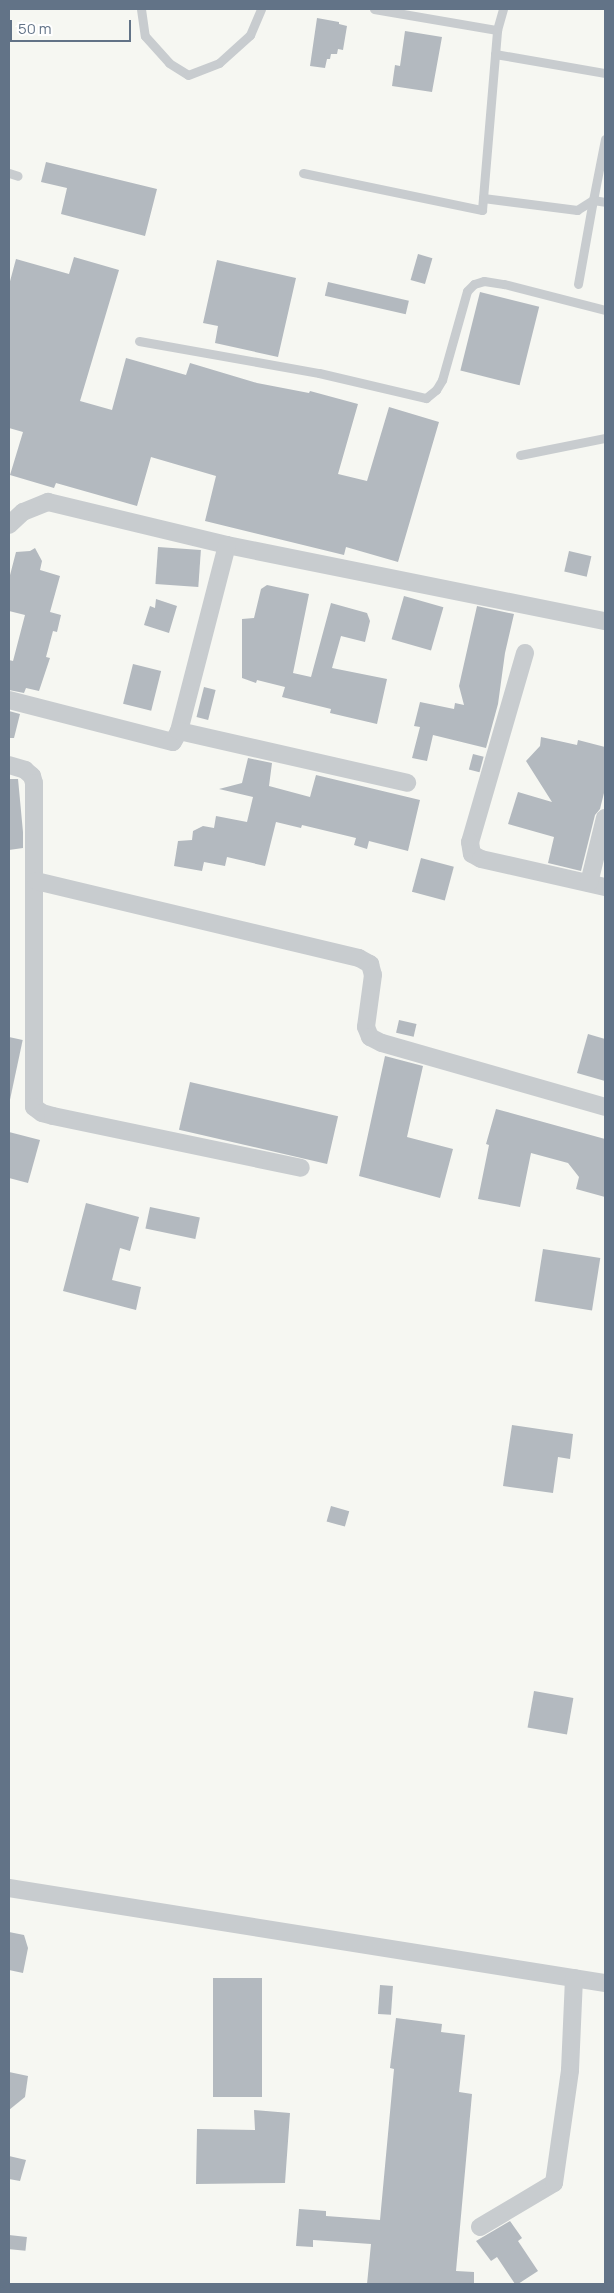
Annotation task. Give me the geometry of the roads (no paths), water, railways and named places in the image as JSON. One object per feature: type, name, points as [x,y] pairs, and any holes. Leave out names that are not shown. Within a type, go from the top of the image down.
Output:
[{"type":"street","points":[[9,525],[34,505],[48,502],[228,545],[605,621]]},
{"type":"street","points":[[9,700],[173,742],[179,731],[228,545]]},
{"type":"street","points":[[525,653],[470,842],[472,854],[480,859],[597,885],[605,818]]},
{"type":"street","points":[[179,731],[408,784]]},
{"type":"street","points":[[9,765],[25,770],[32,776],[34,783],[36,881],[34,1107],[42,1113],[53,1116],[301,1168]]},
{"type":"street","points":[[36,881],[359,958],[370,964],[373,975],[366,1027],[370,1038],[605,1107]]},
{"type":"street","points":[[9,1888],[605,1983]]},
{"type":"street","points":[[480,2227],[554,2183],[570,2070],[574,1978]]},
{"type":"lane","points":[[141,9],[145,36],[169,63],[188,75],[219,63],[250,35],[261,9]]},
{"type":"lane","points":[[374,9],[497,30]]},
{"type":"lane","points":[[303,173],[482,210],[497,30],[503,9]]},
{"type":"lane","points":[[495,54],[605,73]]},
{"type":"lane","points":[[578,284],[605,139]]},
{"type":"lane","points":[[483,198],[577,210],[593,200],[605,202]]},
{"type":"lane","points":[[139,340],[318,373],[426,398],[436,390],[442,380],[467,291],[474,284],[484,281],[504,284],[605,310]]},
{"type":"lane","points":[[520,455],[605,438]]}]
